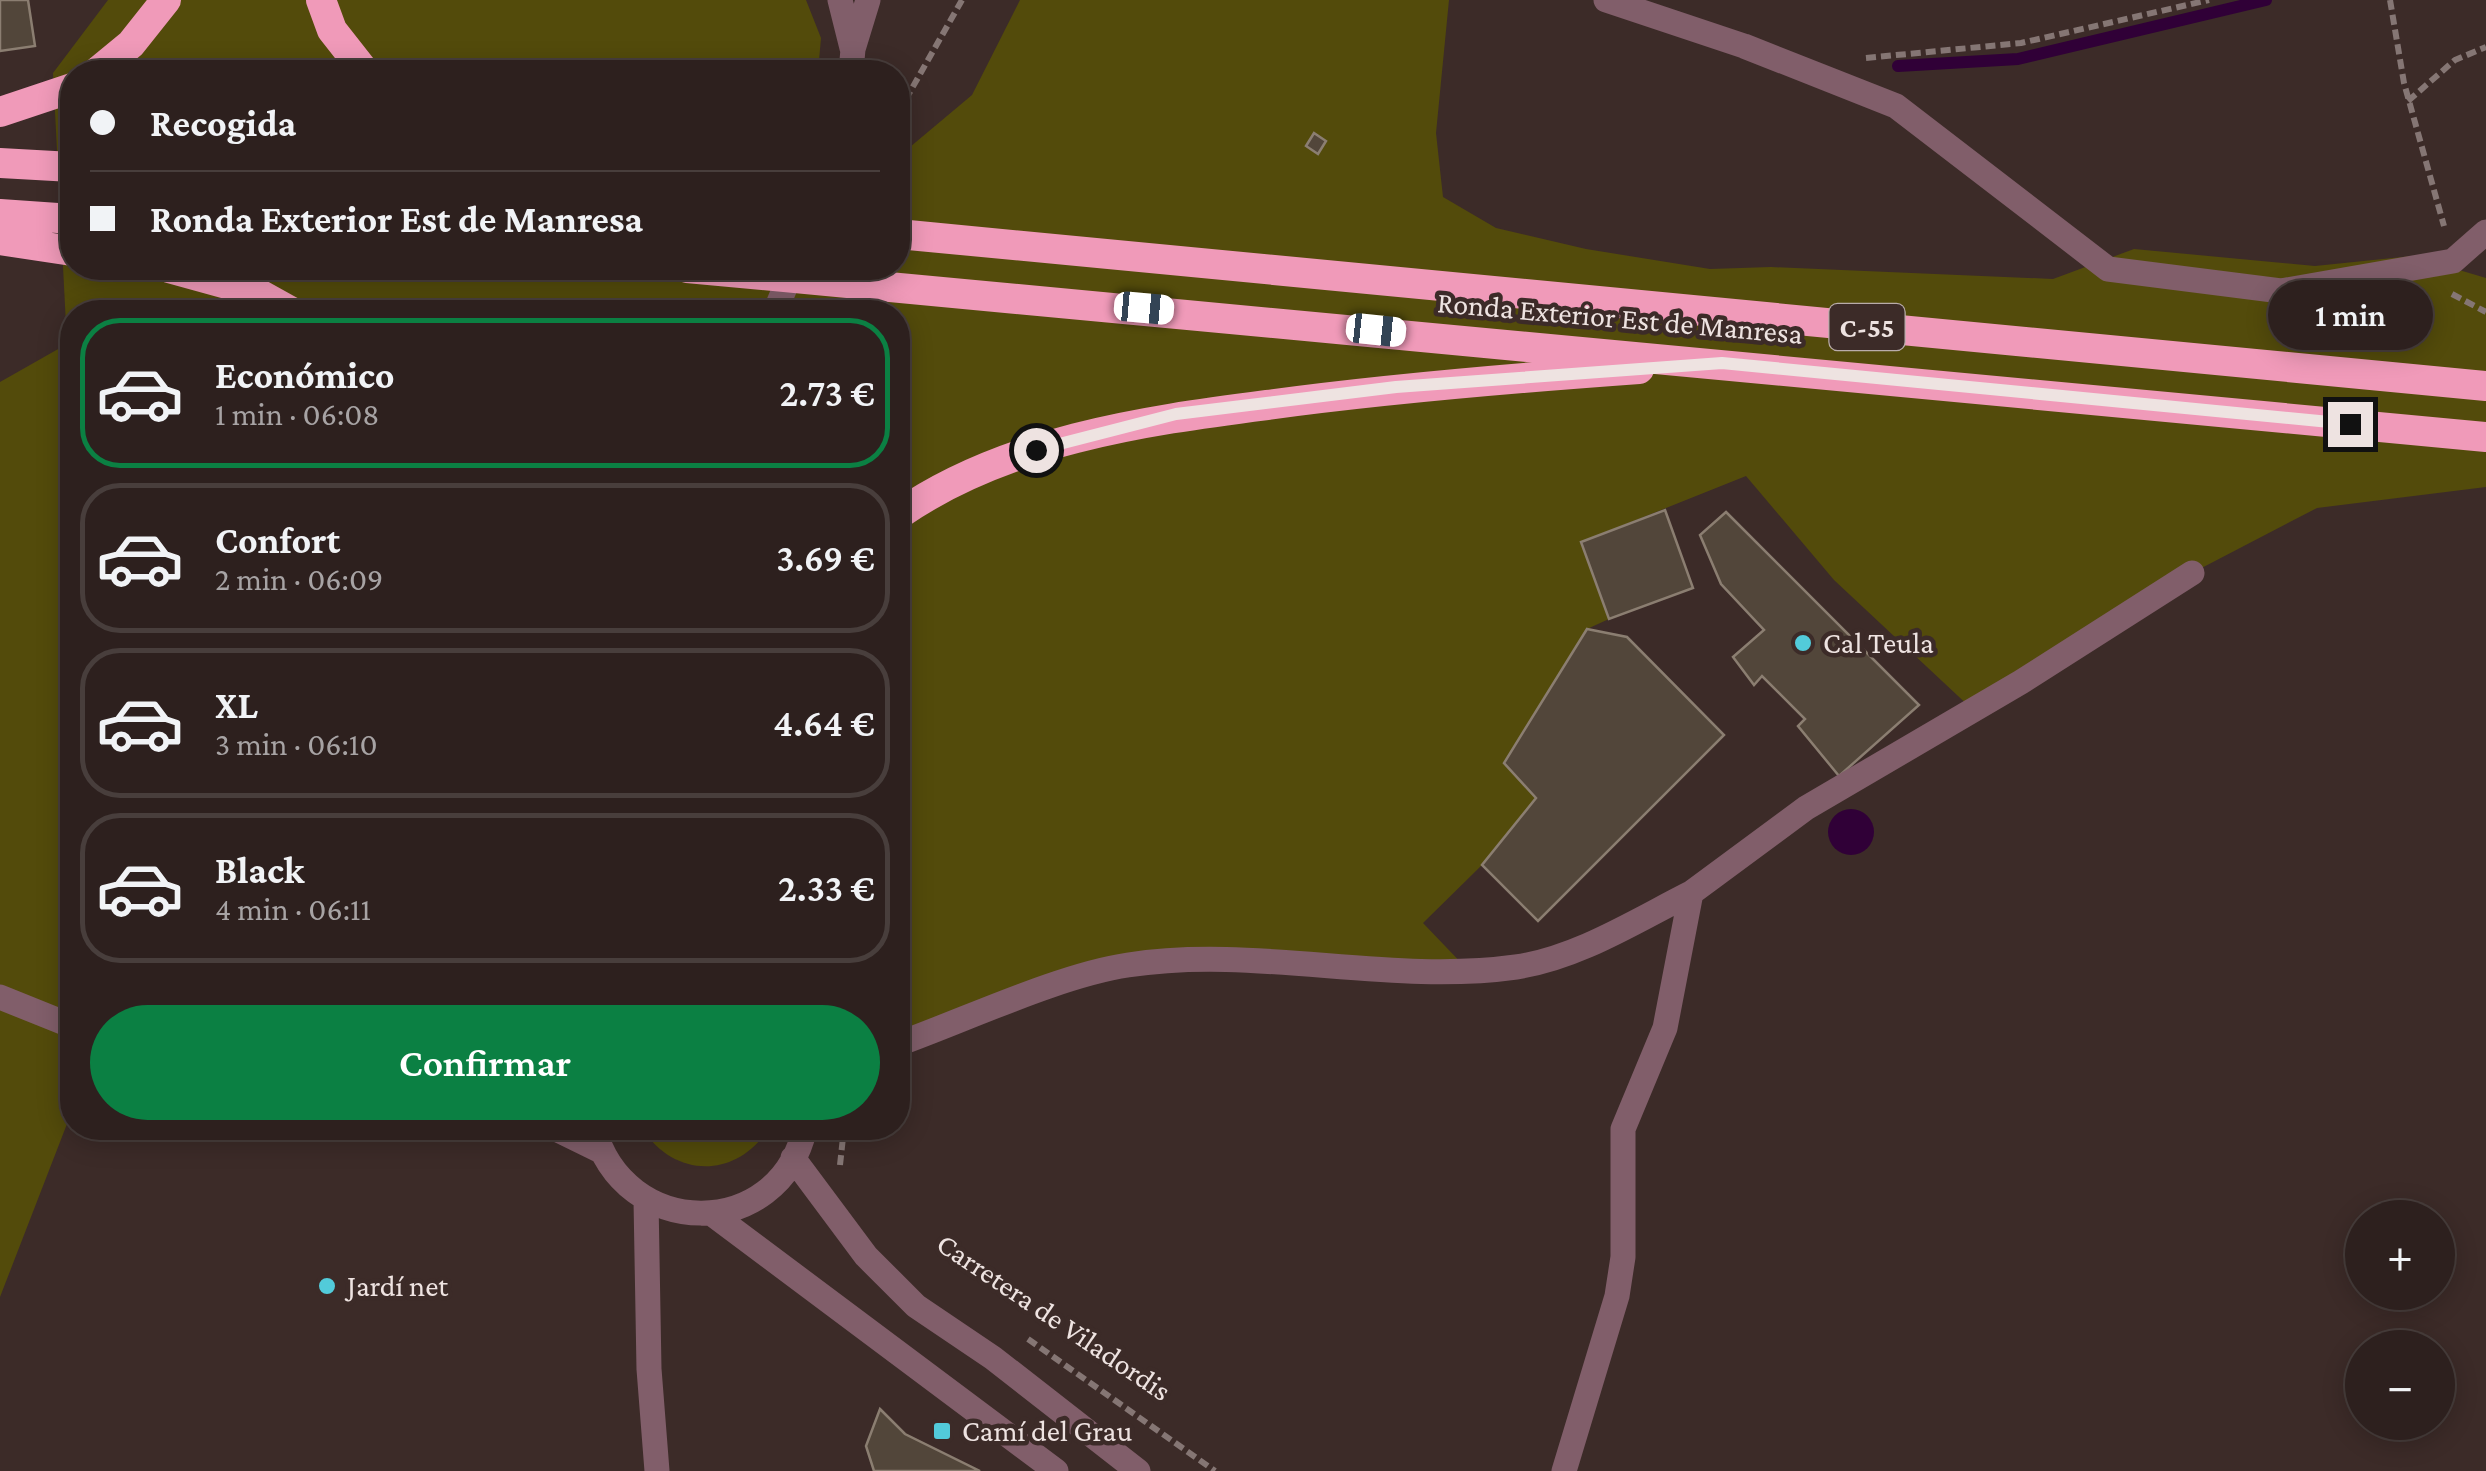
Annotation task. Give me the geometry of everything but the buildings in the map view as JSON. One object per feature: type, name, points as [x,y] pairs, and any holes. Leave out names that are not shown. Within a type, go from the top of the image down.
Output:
[{"type":"highway","points":[[112,60],[131,44],[166,0]]},
{"type":"highway","points":[[321,0],[332,30],[356,60]]},
{"type":"highway","points":[[0,112],[60,92]]},
{"type":"highway","points":[[0,163],[60,167]]},
{"type":"highway","points":[[0,214],[60,218]]},
{"type":"highway","name":"Ronda Exterior Est de Manresa","points":[[910,235],[2486,386]]},
{"type":"highway","points":[[0,240],[60,248]]},
{"type":"highway","points":[[212,280],[270,300]]},
{"type":"highway","name":"Ronda Exterior Est de Manresa","points":[[846,280],[2486,437]]},
{"type":"highway","points":[[910,509],[975,474],[1036,450],[1176,414],[1396,387],[1722,363]]},
{"type":"street","points":[[840,0],[852,60]]},
{"type":"street","points":[[852,60],[868,0]]},
{"type":"street","points":[[1606,0],[1896,106],[2108,269],[2281,291],[2453,260],[2486,232]]},
{"type":"street","points":[[910,1040],[1126,965],[1242,962],[1468,971],[1520,966],[1599,939],[1692,893],[1806,808],[2021,682],[2192,573]]},
{"type":"street","points":[[1564,1471],[1617,1296],[1623,1258],[1624,1130],[1665,1028],[1692,893]]},
{"type":"street","points":[[0,998],[60,1021]]},
{"type":"street","points":[[599,1140],[616,1174],[646,1200],[678,1212],[712,1213],[759,1196],[793,1158],[800,1140]]},
{"type":"street","points":[[793,1158],[866,1256],[916,1306],[993,1358],[1138,1471]]},
{"type":"street","points":[[646,1200],[649,1369],[657,1471]]},
{"type":"street","points":[[712,1213],[1056,1471]]},
{"type":"path","points":[[910,92],[962,0]]},
{"type":"path","points":[[1820,76],[1875,55],[2021,42],[2209,0]]},
{"type":"path","points":[[2390,0],[2408,101],[2453,260]]},
{"type":"path","points":[[2408,101],[2455,60],[2486,47]]},
{"type":"path","name":"Carretera de Viladordis","points":[[1016,1331],[1215,1471]]},
{"type":"shaded area","points":[[108,0],[806,0],[821,38],[819,60],[63,60]]},
{"type":"shaded area","points":[[1020,0],[1449,0],[1436,133],[1443,197],[1496,228],[1586,249],[1710,269],[1771,267],[2053,279],[2134,249],[2315,266],[2412,256],[2486,278],[2486,487],[2317,508],[2192,573],[1973,710],[1834,580],[1746,476],[1581,542],[1609,619],[1587,629],[1504,763],[1536,798],[1482,865],[1423,923],[1469,971],[1165,961],[912,1039],[910,300],[65,300],[64,280],[910,280],[910,147],[972,95]]},
{"type":"shaded area","points":[[60,64],[60,208],[53,73]]},
{"type":"shaded area","points":[[60,348],[61,1140],[0,1297],[0,382]]},
{"type":"shaded area","points":[[1851,809],[1868,815],[1874,832],[1868,849],[1851,855],[1834,849],[1828,832],[1834,815]]},
{"type":"shaded area","points":[[651,1140],[760,1140],[740,1157],[706,1166],[671,1157]]},
{"type":"waterway","points":[[1898,66],[2018,59],[2266,0]]},
{"type":"place","name":"Cal Teula","points":[[1803,643]]},
{"type":"place","name":"Jardí net","points":[[327,1286]]},
{"type":"place","name":"Camí del Grau","points":[[942,1431]]},
{"type":"route","points":[[1036,450],[1176,414],[1396,387],[1722,363],[2350,424]]}]
